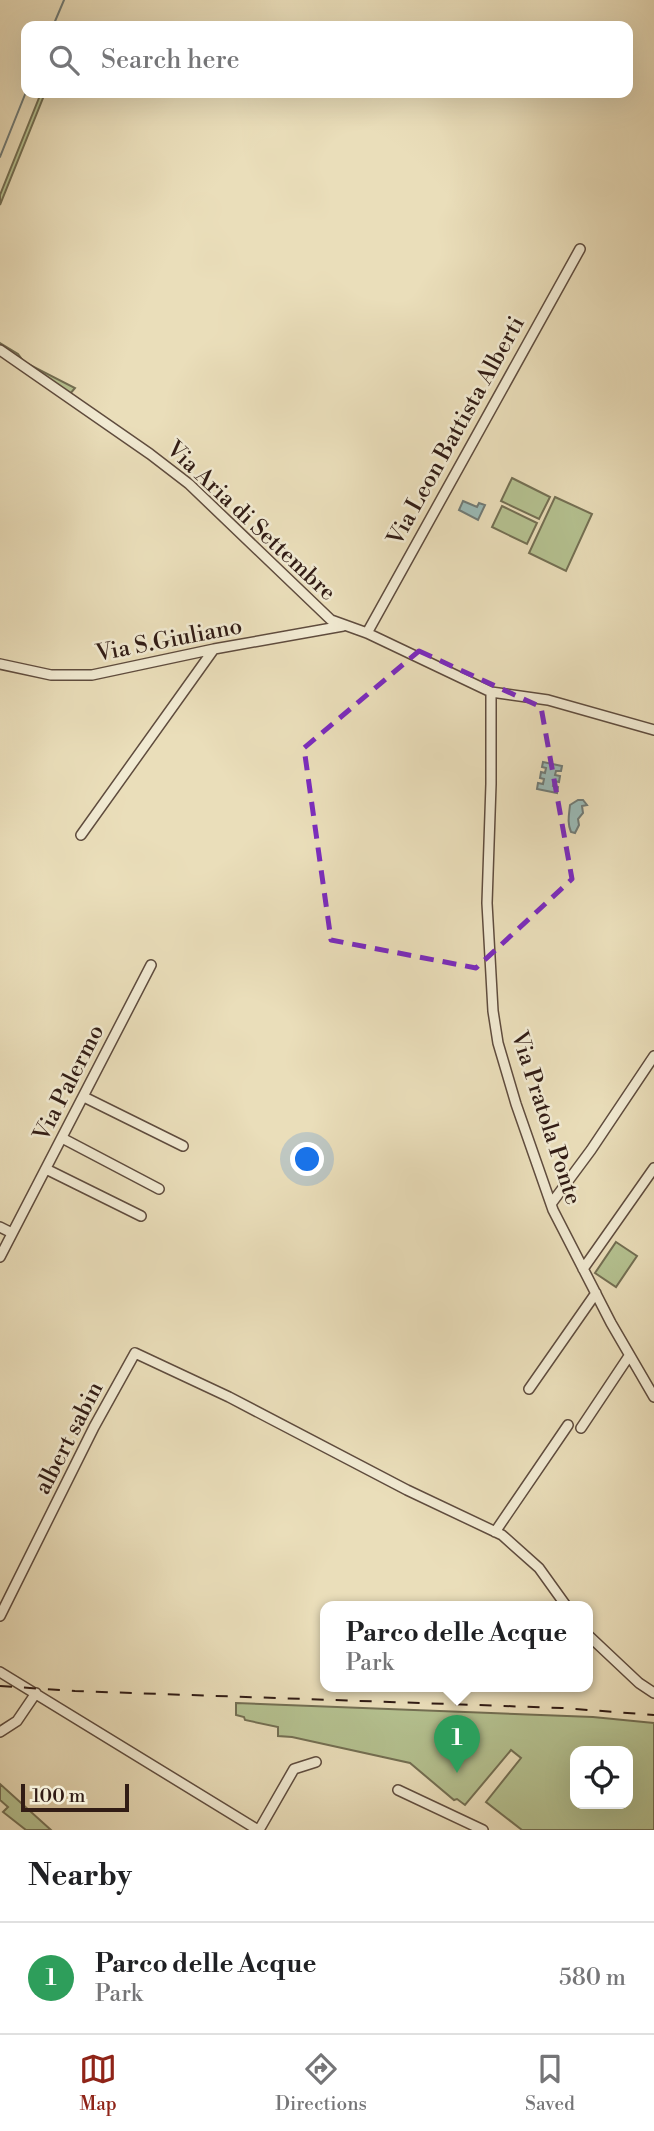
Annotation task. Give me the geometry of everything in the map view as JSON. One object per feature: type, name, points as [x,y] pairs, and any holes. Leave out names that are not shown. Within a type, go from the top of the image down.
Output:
[{"type":"street","name":"Via Leon Battista Alberti","points":[[368,633],[580,249]]},
{"type":"street","name":"Via Aria di Settembre","points":[[0,350],[189,484],[331,620],[368,633],[491,692],[548,699],[654,730]]},
{"type":"street","name":"Via S.Giuliano","points":[[0,664],[51,675],[92,675],[214,649],[344,626]]},
{"type":"street","points":[[81,835],[214,649]]},
{"type":"street","name":"Via Pratola Ponte","points":[[491,692],[487,903],[493,1011],[498,1042],[516,1104],[551,1204],[629,1356],[654,1396]]},
{"type":"street","name":"Via Palermo","points":[[0,1257],[151,965]]},
{"type":"street","points":[[551,1204],[654,1056]]},
{"type":"street","points":[[84,1097],[183,1146]]},
{"type":"street","points":[[62,1138],[159,1189]]},
{"type":"street","points":[[583,1269],[654,1168]]},
{"type":"street","points":[[46,1169],[141,1216]]},
{"type":"street","points":[[0,1227],[12,1233]]},
{"type":"street","points":[[529,1390],[596,1293]]},
{"type":"street","name":"albert sabin","points":[[0,1616],[94,1427],[135,1353],[229,1397],[407,1490],[495,1532]]},
{"type":"street","points":[[580,1428],[629,1356]]},
{"type":"street","points":[[563,1601],[534,1562],[495,1532],[568,1425]]},
{"type":"street","points":[[593,1640],[639,1683],[654,1693]]},
{"type":"street","points":[[0,1671],[258,1830],[294,1769],[316,1762]]},
{"type":"street","points":[[0,1732],[17,1721],[36,1693]]},
{"type":"street","points":[[398,1790],[483,1830]]},
{"type":"highlighted area","points":[[419,651],[541,707],[572,879],[476,968],[331,940],[304,748]]},
{"type":"green space","points":[[39,98],[43,98],[0,205],[0,195]]},
{"type":"green space","points":[[0,343],[18,354],[24,362],[75,388],[70,394],[0,346]]},
{"type":"green space","points":[[512,478],[550,497],[539,519],[501,501]]},
{"type":"green space","points":[[555,497],[592,514],[566,571],[529,553]]},
{"type":"green space","points":[[502,506],[537,523],[527,544],[492,527]]},
{"type":"green space","points":[[616,1242],[637,1256],[616,1287],[595,1273]]},
{"type":"green space","points":[[236,1703],[593,1717],[654,1723],[654,1830],[522,1830],[486,1802],[521,1758],[511,1750],[465,1805],[457,1799],[454,1800],[410,1763],[278,1736],[278,1727],[245,1720],[244,1717],[236,1715]]},
{"type":"green space","points":[[0,1784],[51,1830],[26,1830],[3,1812],[8,1807],[0,1800]]},
{"type":"water","points":[[463,501],[477,507],[479,503],[485,505],[478,520],[459,510]]},
{"type":"water","points":[[543,762],[562,766],[561,771],[556,771],[555,775],[560,776],[559,782],[554,781],[553,786],[558,787],[557,793],[537,789],[538,783],[543,784],[541,772],[545,773],[546,768],[542,767]]},
{"type":"water","points":[[583,800],[587,805],[582,806],[583,813],[578,819],[579,825],[575,833],[570,829],[570,805]]},
{"type":"waterway","points":[[55,21],[64,0]]},
{"type":"waterway","points":[[0,157],[24,98]]},
{"type":"railway","points":[[0,1686],[562,1708],[654,1715]]},
{"type":"place","name":"Parco delle Acque","points":[[457,1773]]}]
